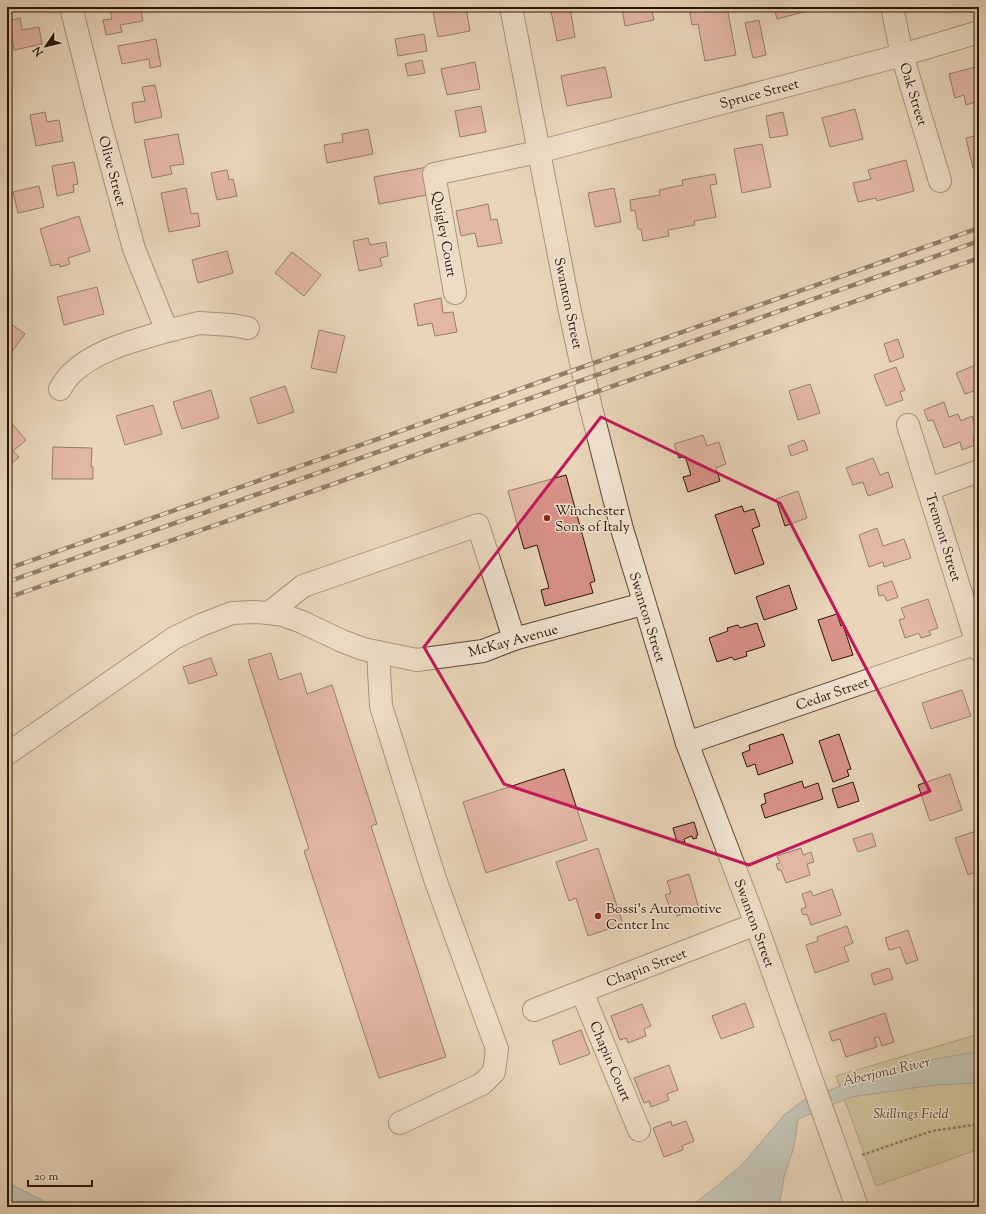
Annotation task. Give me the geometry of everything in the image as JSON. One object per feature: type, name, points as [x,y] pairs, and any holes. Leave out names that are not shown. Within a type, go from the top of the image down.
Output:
[{"type":"street","name":"Olive Street","points":[[72,7],[101,127],[134,249],[167,331]]},
{"type":"street","name":"Swanton Street","points":[[511,7],[569,307],[590,404],[622,529],[687,743],[756,924],[857,1207]]},
{"type":"street","name":"Oak Street","points":[[892,7],[902,55],[940,181]]},
{"type":"street","name":"Spruce Street","points":[[434,174],[538,152],[902,55],[979,32]]},
{"type":"street","name":"Quigley Court","points":[[434,174],[455,293]]},
{"type":"street","points":[[60,388],[70,375],[83,364],[96,356],[138,340],[199,323],[232,325],[248,328]]},
{"type":"street","name":"Tremont Street","points":[[908,425],[978,646]]},
{"type":"street","points":[[929,489],[979,471]]},
{"type":"street","points":[[269,613],[304,586],[478,525],[514,639]]},
{"type":"street","name":"McKay Avenue","points":[[7,754],[174,638],[221,616],[232,613],[254,612],[283,615],[302,622],[342,641],[378,652],[417,660],[483,651],[514,639],[644,604]]},
{"type":"street","name":"Cedar Street","points":[[687,743],[978,646]]},
{"type":"street","points":[[378,652],[381,706],[435,879],[497,1049],[494,1072],[482,1084],[400,1123]]},
{"type":"street","name":"Chapin Street","points":[[534,1010],[756,924]]},
{"type":"street","name":"Chapin Court","points":[[582,992],[639,1130]]},
{"type":"path","points":[[841,1163],[932,1131],[979,1124]]},
{"type":"highlighted area","points":[[601,417],[780,503],[930,791],[749,865],[504,784],[424,647]]},
{"type":"green space","name":"Skillings Field","points":[[979,1034],[979,1149],[876,1186],[836,1076]]},
{"type":"water","points":[[979,1051],[979,1083],[935,1085],[851,1097],[798,1119],[794,1147],[784,1177],[779,1207],[689,1207],[742,1165],[784,1115],[804,1100],[840,1086],[846,1082],[925,1061]]},
{"type":"water","points":[[7,1182],[55,1207],[7,1207]]},
{"type":"building","points":[[109,7],[140,7],[143,21],[120,25],[122,32],[106,35],[103,20],[112,19]]},
{"type":"building","points":[[432,7],[466,7],[470,31],[438,37]]},
{"type":"building","points":[[632,7],[651,7],[654,20],[625,26],[622,9]]},
{"type":"building","points":[[689,7],[727,7],[736,55],[705,61],[698,24],[692,25]]},
{"type":"building","points":[[774,7],[822,7],[777,19]]},
{"type":"building","points":[[570,8],[575,37],[557,41],[551,11]]},
{"type":"building","points":[[20,18],[22,30],[39,27],[42,44],[14,50],[9,21]]},
{"type":"building","points":[[759,20],[766,55],[753,58],[745,23]]},
{"type":"building","points":[[424,34],[427,51],[398,56],[395,39]]},
{"type":"building","points":[[156,39],[161,66],[150,68],[149,59],[122,64],[118,46]]},
{"type":"building","points":[[422,60],[425,73],[408,76],[405,64]]},
{"type":"building","points":[[475,62],[480,89],[447,95],[441,69]]},
{"type":"building","points":[[979,66],[979,101],[966,105],[964,95],[955,98],[949,74]]},
{"type":"building","points":[[605,67],[612,97],[567,106],[561,76]]},
{"type":"building","points":[[155,85],[162,117],[135,123],[132,103],[145,101],[142,87]]},
{"type":"building","points":[[481,106],[486,132],[460,137],[455,111]]},
{"type":"building","points":[[855,109],[863,139],[830,147],[822,118]]},
{"type":"building","points":[[45,112],[47,122],[59,120],[63,141],[36,146],[30,115]]},
{"type":"building","points":[[783,112],[788,135],[770,138],[766,116]]},
{"type":"building","points":[[368,129],[373,154],[327,163],[324,145],[343,142],[342,134]]},
{"type":"building","points":[[178,134],[184,164],[170,166],[172,174],[152,178],[144,140]]},
{"type":"building","points":[[979,135],[979,166],[973,168],[966,138]]},
{"type":"building","points":[[762,144],[771,187],[742,193],[734,149]]},
{"type":"building","points":[[906,160],[914,191],[877,201],[876,198],[858,202],[853,183],[871,179],[868,170]]},
{"type":"building","points":[[74,162],[78,184],[73,185],[74,192],[57,196],[52,166]]},
{"type":"building","points":[[427,167],[432,194],[379,204],[374,177]]},
{"type":"building","points":[[227,170],[229,180],[233,179],[237,196],[217,200],[211,173]]},
{"type":"building","points":[[715,174],[717,184],[710,185],[716,217],[694,221],[695,225],[668,230],[669,236],[643,241],[641,229],[638,229],[635,210],[631,211],[630,200],[660,195],[659,190],[683,185],[682,180]]},
{"type":"building","points":[[39,186],[44,207],[18,213],[13,192]]},
{"type":"building","points":[[186,188],[191,214],[198,213],[200,226],[169,232],[161,193]]},
{"type":"building","points":[[614,188],[621,222],[595,227],[588,193]]},
{"type":"building","points":[[488,204],[491,220],[497,219],[502,243],[478,247],[475,233],[461,236],[456,211]]},
{"type":"building","points":[[79,216],[90,251],[68,258],[70,264],[60,267],[59,264],[51,266],[40,229]]},
{"type":"building","points":[[368,238],[370,245],[386,242],[388,256],[380,258],[382,266],[359,271],[353,241]]},
{"type":"building","points":[[227,251],[233,273],[198,283],[192,260]]},
{"type":"building","points":[[292,252],[321,275],[304,296],[275,273]]},
{"type":"building","points":[[97,287],[104,314],[64,325],[57,297]]},
{"type":"building","points":[[441,298],[443,313],[453,312],[457,332],[435,336],[432,323],[418,326],[414,304]]},
{"type":"building","points":[[7,321],[25,334],[7,358]]},
{"type":"building","points":[[319,330],[345,336],[336,373],[311,368]]},
{"type":"building","points":[[898,339],[904,357],[890,362],[884,344]]},
{"type":"building","points":[[976,365],[979,373],[979,389],[965,394],[956,373]]},
{"type":"building","points":[[896,367],[905,390],[900,392],[903,400],[886,406],[874,375]]},
{"type":"building","points":[[810,384],[820,413],[798,420],[789,391]]},
{"type":"building","points":[[285,386],[294,412],[258,424],[250,398]]},
{"type":"building","points":[[211,390],[219,418],[182,429],[173,402]]},
{"type":"building","points":[[944,402],[949,417],[958,414],[961,421],[972,416],[979,435],[979,437],[973,439],[975,445],[962,450],[960,442],[944,448],[933,420],[928,421],[924,410]]},
{"type":"building","points":[[153,405],[162,434],[125,445],[116,416]]},
{"type":"building","points":[[7,418],[26,440],[13,451],[19,457],[10,465],[7,462]]},
{"type":"building","points":[[703,435],[707,446],[719,442],[726,464],[716,468],[720,481],[688,492],[683,477],[691,475],[685,456],[679,458],[674,444]]},
{"type":"building","points":[[804,440],[808,450],[791,456],[788,446]]},
{"type":"building","points":[[53,447],[92,448],[91,467],[93,467],[93,479],[52,479]]},
{"type":"building","points":[[873,458],[880,475],[888,472],[893,487],[868,496],[863,482],[853,485],[846,468]]},
{"type":"building","name":"Winchester Sons of Italy","points":[[566,475],[595,581],[590,583],[593,593],[545,606],[541,590],[549,588],[537,545],[524,549],[508,491]]},
{"type":"building","points":[[798,491],[807,518],[785,526],[776,499]]},
{"type":"building","points":[[742,506],[744,512],[754,509],[760,526],[752,529],[764,564],[735,574],[715,515]]},
{"type":"building","points":[[877,528],[883,546],[904,539],[911,558],[884,567],[883,562],[869,567],[859,535]]},
{"type":"building","points":[[892,581],[898,597],[887,601],[884,595],[879,596],[877,586]]},
{"type":"building","points":[[789,585],[797,609],[764,620],[756,597]]},
{"type":"building","points":[[928,599],[938,628],[929,631],[931,635],[921,638],[919,633],[905,638],[899,620],[905,618],[901,608]]},
{"type":"building","points":[[837,614],[841,626],[843,625],[853,655],[832,661],[818,620]]},
{"type":"building","points":[[757,623],[765,646],[746,652],[747,656],[734,660],[732,657],[717,662],[709,638],[728,631],[727,628],[738,625],[740,628]]},
{"type":"building","points":[[271,653],[279,680],[301,673],[307,694],[332,685],[377,824],[371,826],[446,1057],[379,1078],[304,851],[309,849],[248,660]]},
{"type":"building","points":[[211,658],[217,675],[189,684],[183,667]]},
{"type":"building","points":[[962,690],[971,716],[931,729],[922,703]]},
{"type":"building","points":[[783,734],[793,763],[758,775],[755,764],[747,767],[742,753],[750,750],[749,745]]},
{"type":"building","points":[[839,734],[851,769],[847,770],[849,776],[833,782],[819,741]]},
{"type":"building","points":[[564,769],[587,840],[486,873],[463,802]]},
{"type":"building","points":[[950,774],[962,810],[930,821],[918,785]]},
{"type":"building","points":[[802,781],[804,788],[818,783],[823,799],[765,818],[761,805],[766,803],[764,794]]},
{"type":"building","points":[[853,782],[859,801],[838,808],[832,789]]},
{"type":"building","points":[[694,822],[698,835],[696,836],[697,838],[693,839],[692,836],[684,839],[685,842],[677,842],[673,828]]},
{"type":"building","points":[[979,830],[979,871],[968,875],[955,838]]},
{"type":"building","points":[[872,833],[876,846],[858,852],[853,839]]},
{"type":"building","points":[[598,848],[623,924],[588,936],[576,898],[569,901],[556,862]]},
{"type":"building","points":[[801,848],[803,855],[811,852],[814,862],[807,864],[810,875],[786,883],[781,870],[778,870],[776,864],[780,863],[777,856]]},
{"type":"building","points":[[689,874],[699,909],[677,916],[674,907],[670,908],[665,895],[671,893],[667,881]]},
{"type":"building","points":[[832,889],[841,915],[811,925],[807,914],[803,915],[801,909],[806,907],[802,894],[811,891],[813,896]]},
{"type":"building","points":[[847,926],[853,943],[844,947],[849,961],[815,973],[806,945],[818,941],[817,937]]},
{"type":"building","points":[[908,930],[918,960],[906,964],[900,947],[889,950],[885,938]]},
{"type":"building","points":[[889,968],[893,979],[874,985],[871,974]]},
{"type":"building","points":[[745,1003],[754,1027],[721,1039],[712,1016]]},
{"type":"building","points":[[642,1004],[651,1026],[644,1029],[646,1036],[628,1043],[626,1038],[620,1040],[611,1016]]},
{"type":"building","points":[[885,1013],[894,1042],[882,1046],[879,1037],[874,1038],[877,1047],[846,1057],[840,1039],[832,1041],[829,1032]]},
{"type":"building","points":[[581,1030],[590,1054],[560,1065],[552,1041]]},
{"type":"building","points":[[669,1065],[678,1090],[667,1094],[669,1100],[651,1107],[649,1101],[644,1103],[634,1078]]},
{"type":"building","points":[[671,1121],[672,1126],[686,1121],[694,1141],[682,1146],[683,1150],[664,1157],[653,1128]]},
{"type":"railway","points":[[7,569],[979,228]]},
{"type":"railway","points":[[7,582],[979,241]]},
{"type":"railway","points":[[7,598],[979,258]]},
{"type":"place","name":"Winchester Sons of Italy","points":[[547,518]]},
{"type":"place","name":"Bossi's Automotive Center Inc","points":[[598,916]]},
{"type":"water label","name":"Aberjona River","points":[[886,1071]]}]
